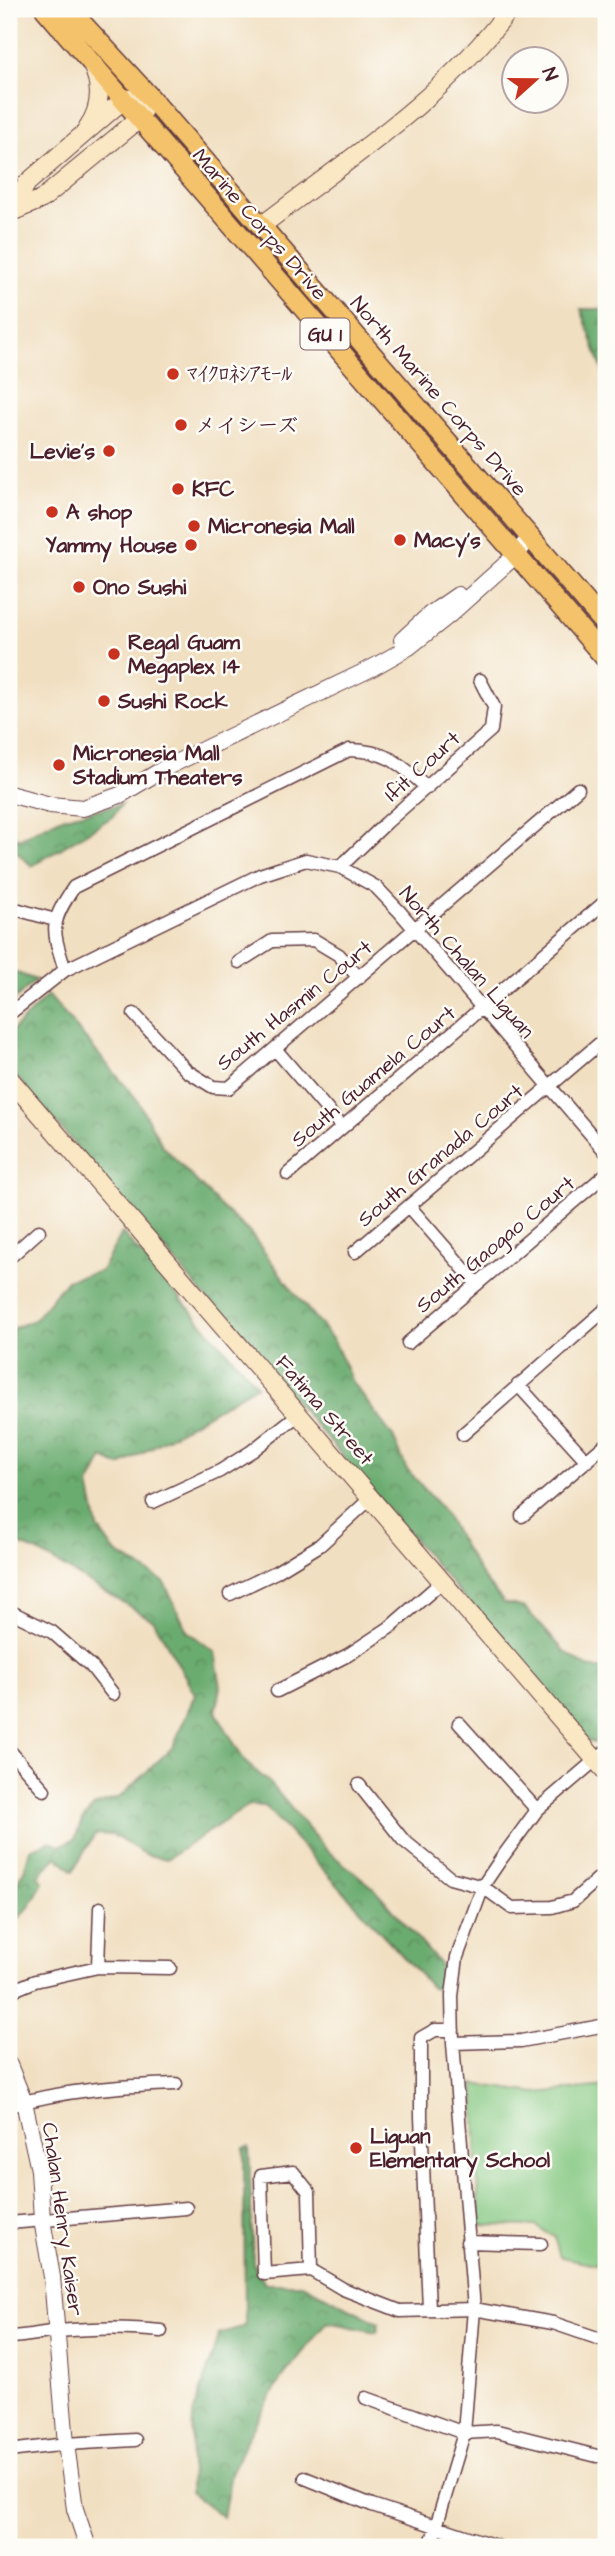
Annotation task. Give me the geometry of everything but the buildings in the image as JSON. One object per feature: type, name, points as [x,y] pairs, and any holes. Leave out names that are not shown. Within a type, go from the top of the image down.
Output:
[{"type":"main road","name":"Marine Corps Drive","points":[[45,9],[606,659]]},
{"type":"main road","name":"North Marine Corps Drive","points":[[69,9],[148,95],[606,625]]},
{"type":"main road","points":[[261,226],[419,106],[463,64],[510,9]]},
{"type":"main road","points":[[77,139],[94,118],[99,99],[97,75],[90,62]]},
{"type":"main road","points":[[9,213],[27,183],[77,139],[123,100],[148,95]]},
{"type":"main road","points":[[9,213],[43,200],[139,118],[148,95]]},
{"type":"main road","name":"Fatima Street","points":[[9,1078],[443,1581],[603,1761]]},
{"type":"street","points":[[9,794],[83,808],[120,795],[165,768],[372,668],[429,615],[530,537]]},
{"type":"street","name":"Ifit Court","points":[[340,867],[491,730],[494,706],[480,680]]},
{"type":"street","points":[[65,970],[55,936],[55,920],[74,887],[349,750],[372,751],[394,760],[427,788]]},
{"type":"street","name":"South Hasmin Court","points":[[134,1014],[187,1071],[213,1087],[229,1088],[578,789]]},
{"type":"street","name":"North Chalan Liguan","points":[[9,1014],[65,970],[260,875],[306,860],[340,867],[376,887],[606,1152]]},
{"type":"street","name":"South Guamela Court","points":[[288,1174],[606,901]]},
{"type":"street","points":[[12,908],[55,920]]},
{"type":"street","points":[[239,962],[272,941],[314,940],[339,955],[359,978]]},
{"type":"street","name":"South Granada Court","points":[[355,1252],[606,1038]]},
{"type":"street","points":[[276,1050],[342,1127]]},
{"type":"street","name":"South Gaogao Court","points":[[408,1343],[606,1174]]},
{"type":"street","points":[[409,1206],[477,1284]]},
{"type":"street","points":[[9,1258],[39,1231]]},
{"type":"street","points":[[463,1434],[606,1309]]},
{"type":"street","points":[[518,1385],[587,1461]]},
{"type":"street","points":[[153,1503],[220,1471],[299,1414]]},
{"type":"street","points":[[522,1516],[606,1444]]},
{"type":"street","points":[[230,1594],[276,1572],[320,1545],[371,1498]]},
{"type":"street","points":[[277,1691],[348,1655],[389,1628],[443,1581]]},
{"type":"street","points":[[9,1611],[52,1632],[91,1666],[113,1694]]},
{"type":"street","points":[[459,1723],[537,1810]]},
{"type":"street","points":[[9,1750],[44,1790]]},
{"type":"street","points":[[430,2547],[464,2432],[474,2309],[453,2036],[452,1996],[457,1957],[483,1886],[537,1810],[603,1761]]},
{"type":"street","points":[[359,1785],[403,1840],[450,1878],[483,1886],[512,1908],[552,1908],[573,1901],[598,1879]]},
{"type":"street","points":[[98,1967],[100,1908]]},
{"type":"street","points":[[9,1992],[35,1981],[98,1967],[170,1968]]},
{"type":"street","points":[[429,2309],[421,2118],[421,2038],[435,2030],[453,2036],[521,2041],[606,2025]]},
{"type":"street","name":"Chalan Henry Kaiser","points":[[9,2065],[17,2104],[39,2170],[42,2220],[52,2277],[65,2444],[75,2510],[88,2547]]},
{"type":"street","points":[[17,2104],[84,2091],[176,2084]]},
{"type":"street","points":[[311,2270],[309,2192],[293,2172],[261,2175],[264,2274],[311,2270],[343,2289],[400,2311],[474,2309],[553,2323],[606,2341]]},
{"type":"street","points":[[9,2223],[186,2208]]},
{"type":"street","points":[[467,2242],[541,2244]]},
{"type":"street","points":[[9,2337],[56,2331],[136,2328],[161,2331]]},
{"type":"street","points":[[366,2398],[464,2432],[497,2431],[597,2456]]},
{"type":"street","points":[[9,2451],[65,2444],[135,2440]]},
{"type":"street","points":[[305,2478],[372,2505],[499,2547]]},
{"type":"green space","points":[[581,309],[606,309],[606,380]]},
{"type":"green space","points":[[122,804],[112,817],[32,866],[9,845],[9,833],[19,839],[60,818]]},
{"type":"green space","points":[[9,970],[36,980],[9,1005]]},
{"type":"green space","points":[[48,995],[136,1098],[162,1145],[220,1206],[250,1233],[334,1341],[352,1382],[394,1438],[406,1468],[442,1509],[481,1575],[504,1603],[525,1608],[564,1651],[587,1667],[604,1670],[606,1739],[597,1743],[586,1740],[9,1068],[9,1034]]},
{"type":"green space","points":[[122,1233],[257,1385],[120,1466],[103,1458],[89,1485],[98,1528],[115,1552],[164,1582],[187,1631],[215,1652],[221,1687],[216,1712],[245,1762],[270,1783],[325,1849],[374,1888],[443,1968],[442,1990],[432,1988],[265,1806],[249,1805],[167,1859],[147,1855],[112,1835],[95,1834],[73,1871],[57,1856],[38,1876],[43,1882],[30,1906],[9,1928],[9,1895],[24,1870],[30,1849],[50,1841],[59,1846],[75,1839],[82,1820],[94,1806],[120,1797],[173,1747],[195,1694],[154,1621],[38,1552],[9,1540],[9,1330],[34,1320],[67,1280],[101,1271]]},
{"type":"green space","points":[[474,2084],[536,2093],[606,2086],[606,2266],[560,2257],[554,2237],[536,2226],[479,2225]]},
{"type":"green space","points":[[249,2147],[253,2263],[265,2284],[302,2284],[379,2323],[377,2332],[327,2322],[281,2379],[248,2436],[231,2473],[223,2517],[190,2492],[193,2415],[219,2334],[245,2326],[244,2148]]},
{"type":"place","name":"ﾏｲｸﾛﾈｼｱﾓｰﾙ","points":[[173,374]]},
{"type":"place","name":"メイシーズ","points":[[181,425]]},
{"type":"place","name":"Levie's","points":[[109,451]]},
{"type":"place","name":"KFC","points":[[178,489]]},
{"type":"place","name":"A shop","points":[[52,512]]},
{"type":"place","name":"Micronesia Mall","points":[[194,526]]},
{"type":"place","name":"Macy's","points":[[400,540]]},
{"type":"place","name":"Yammy House","points":[[191,545]]},
{"type":"place","name":"Ono Sushi","points":[[79,587]]},
{"type":"place","name":"Regal Guam Megaplex 14","points":[[114,654]]},
{"type":"place","name":"Sushi Rock","points":[[104,701]]},
{"type":"place","name":"Micronesia Mall Stadium Theaters","points":[[59,765]]},
{"type":"place","name":"Liguan Elementary School","points":[[356,2148]]}]
